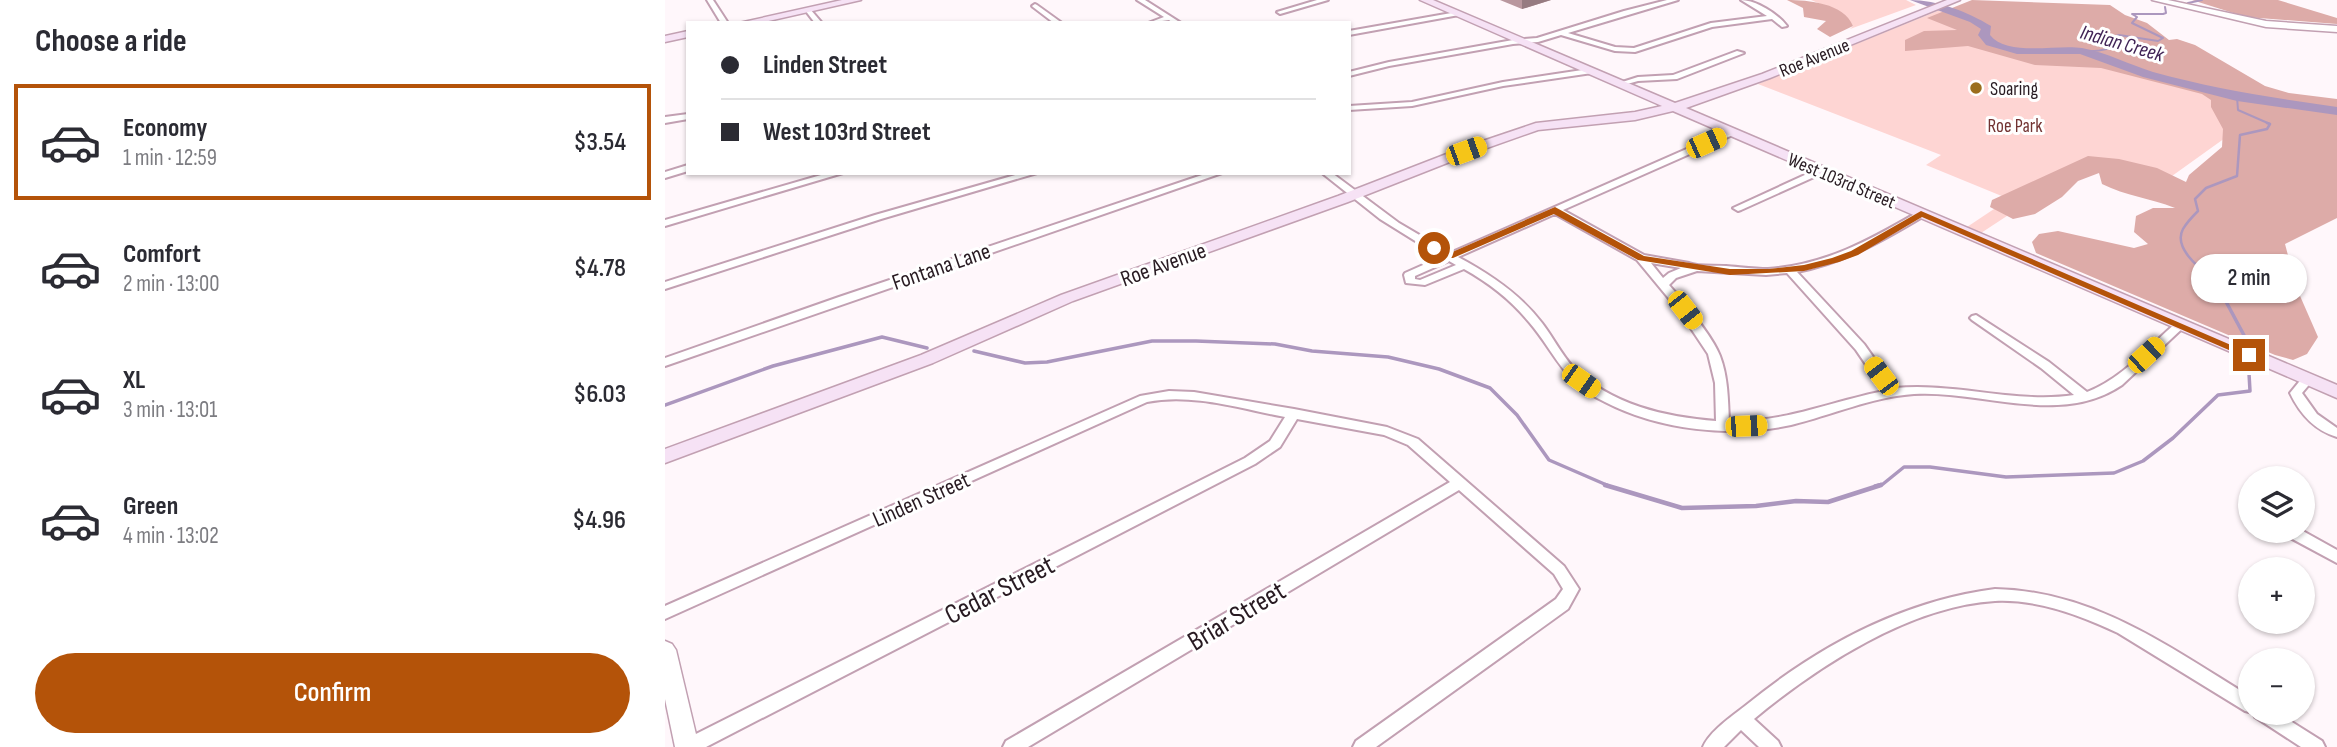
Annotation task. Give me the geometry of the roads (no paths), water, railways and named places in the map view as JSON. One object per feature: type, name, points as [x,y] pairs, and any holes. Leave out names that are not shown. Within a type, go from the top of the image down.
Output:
[{"type":"main road","points":[[754,21],[808,10],[825,3],[856,0]]},
{"type":"main road","name":"West 103rd Street","points":[[1425,0],[2337,392]]},
{"type":"main road","name":"Roe Avenue","points":[[665,456],[927,359],[1067,298],[1520,132],[1551,125],[1635,116],[1687,104],[1755,80],[1948,1]]},
{"type":"main road","points":[[665,39],[686,34]]},
{"type":"street","points":[[710,0],[724,21]]},
{"type":"street","points":[[1140,0],[1175,21]]},
{"type":"street","points":[[1280,12],[1325,0]]},
{"type":"street","points":[[1351,74],[1389,64],[1538,40],[1675,0]]},
{"type":"street","points":[[1744,0],[1773,16],[1784,26]]},
{"type":"street","points":[[2156,0],[2266,24],[2337,29]]},
{"type":"street","points":[[1035,6],[1056,21]]},
{"type":"street","points":[[808,10],[817,21]]},
{"type":"street","points":[[1351,33],[1457,14]]},
{"type":"street","points":[[1561,33],[1615,49],[1635,50],[1711,24],[1773,16]]},
{"type":"street","points":[[1159,21],[1170,18]]},
{"type":"street","points":[[1620,84],[1639,79],[1674,77],[1740,53]]},
{"type":"street","points":[[1351,108],[1412,104],[1503,84],[1589,71]]},
{"type":"street","points":[[665,120],[686,116]]},
{"type":"street","points":[[1464,265],[1421,283],[1410,281],[1409,275],[1450,256],[1732,132]]},
{"type":"street","points":[[665,175],[686,169]]},
{"type":"street","points":[[1738,208],[1820,171]]},
{"type":"street","points":[[665,223],[832,175]]},
{"type":"street","points":[[665,286],[869,219],[1026,175]]},
{"type":"street","name":"Fontana Lane","points":[[665,362],[1212,175]]},
{"type":"street","points":[[1328,175],[1420,241],[1450,256],[1510,295],[1538,325],[1569,370],[1598,393],[1643,413],[1665,419],[1723,426],[1786,423],[1864,398],[1892,393],[1963,391],[2043,401],[2084,396],[2112,386],[2180,325]]},
{"type":"street","points":[[1555,210],[1641,258],[1693,267],[1750,272],[1790,270],[1836,260],[1854,253],[1921,214]]},
{"type":"street","points":[[1641,258],[1695,324],[1714,354],[1721,383],[1723,426]]},
{"type":"street","points":[[1663,284],[1681,270],[1693,267]]},
{"type":"street","points":[[1790,270],[1860,347],[1892,393]]},
{"type":"street","points":[[1976,318],[2045,365],[2084,396]]},
{"type":"street","points":[[2307,380],[2296,393],[2305,412],[2337,433]]},
{"type":"street","name":"Linden Street","points":[[665,613],[1144,399],[1180,394],[1402,435],[1559,570],[1570,590]]},
{"type":"street","name":"Cedar Street","points":[[688,747],[1250,461],[1275,444],[1294,413]]},
{"type":"street","name":"Briar Street","points":[[1012,747],[1460,483]]},
{"type":"street","points":[[2312,543],[2337,557]]},
{"type":"street","points":[[1362,747],[1562,604],[1570,590]]},
{"type":"street","points":[[1712,747],[1741,719],[1799,674],[1869,635],[1941,606],[1966,598],[1993,595],[2049,600],[2102,617],[2238,698]]},
{"type":"street","points":[[665,650],[688,747]]},
{"type":"street","points":[[1741,719],[1772,747]]},
{"type":"street","points":[[2281,725],[2316,747]]},
{"type":"waterway","name":"Indian Creek","points":[[1915,0],[1974,20],[1987,28],[1984,35],[1990,43],[2017,51],[2081,51],[2147,74],[2237,97],[2337,111]]},
{"type":"waterway","points":[[2188,3],[2202,0]]},
{"type":"waterway","points":[[2084,51],[2113,47],[2122,42],[2122,39],[2116,36],[2119,35],[2158,41],[2163,38],[2132,23],[2137,17],[2132,14],[2163,14],[2166,13],[2165,7]]},
{"type":"waterway","points":[[2237,97],[2238,110],[2270,124]]},
{"type":"waterway","points":[[2215,282],[2185,252],[2181,237],[2183,229],[2198,211],[2195,199],[2206,188],[2237,176],[2240,135],[2267,129],[2270,124]]},
{"type":"waterway","points":[[2215,282],[2246,339],[2247,348]]},
{"type":"waterway","points":[[665,405],[773,366],[882,337],[927,348]]},
{"type":"waterway","points":[[974,351],[1025,363],[1047,362],[1152,341],[1196,341],[1275,344],[1312,351],[1388,357],[1439,369],[1490,388],[1517,415],[1549,460],[1609,486]]},
{"type":"waterway","points":[[1875,486],[1883,484],[1904,467],[1930,467],[2006,477],[2114,473],[2143,461],[2173,438],[2218,395],[2250,391],[2248,356]]},
{"type":"waterway","points":[[1605,485],[1682,508],[1756,506],[1796,501],[1828,502],[1881,485]]},
{"type":"place","name":"Soaring","points":[[1976,88]]},
{"type":"park label","name":"Roe Park","points":[[2015,125]]}]
